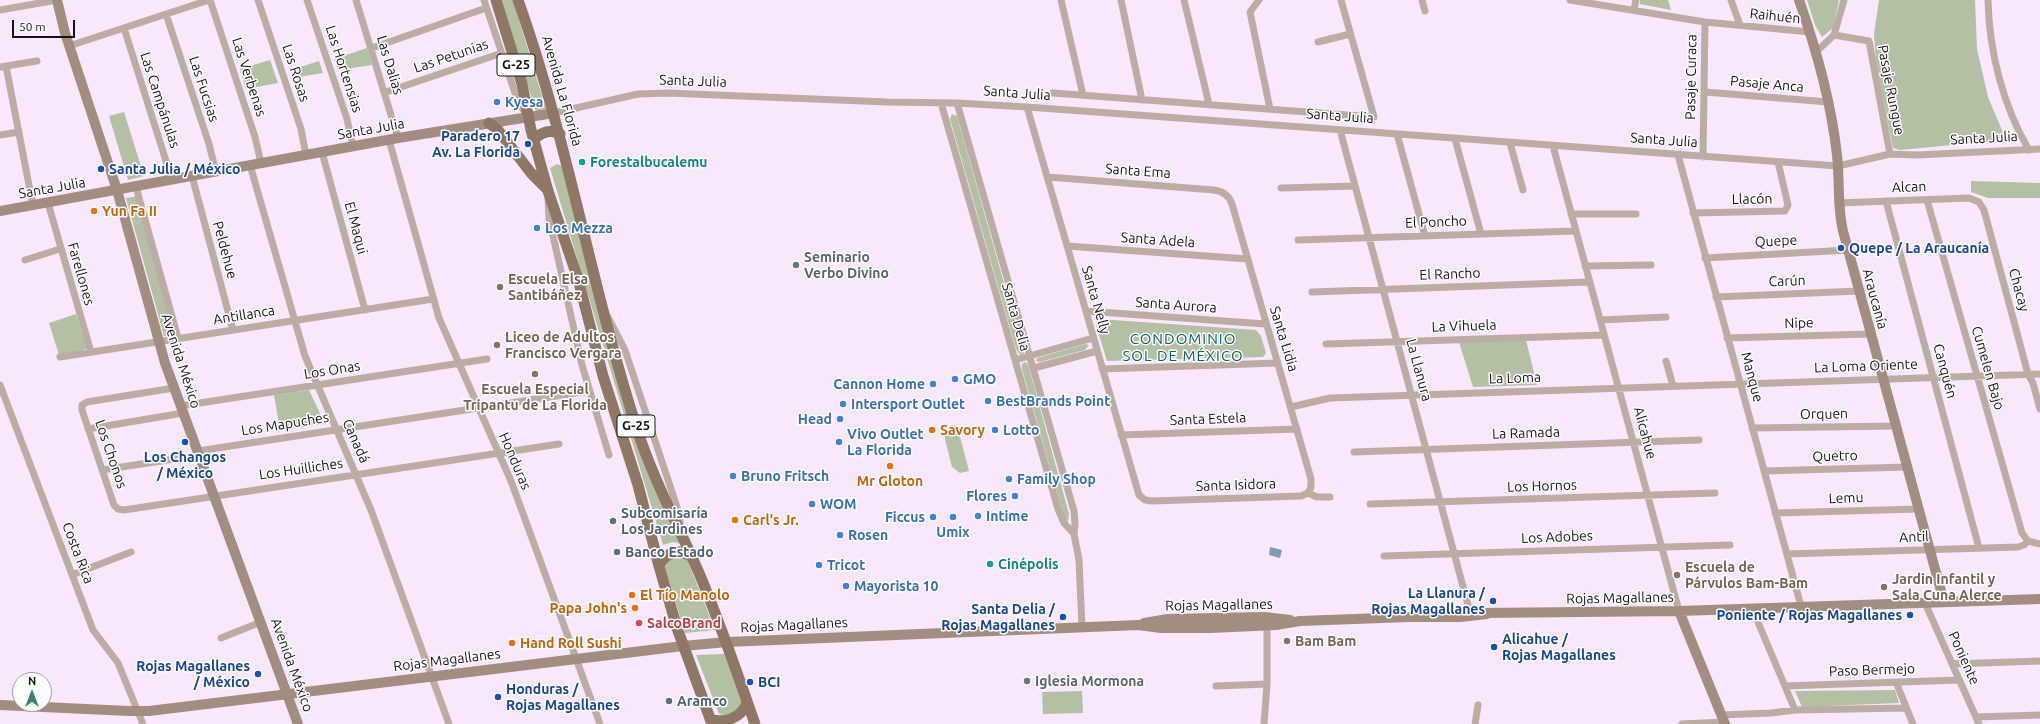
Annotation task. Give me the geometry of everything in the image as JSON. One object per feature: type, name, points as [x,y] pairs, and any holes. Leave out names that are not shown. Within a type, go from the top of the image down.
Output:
[{"type":"main road","name":"G-25","points":[[496,0],[522,84],[534,140],[548,190],[576,274],[610,398],[644,503],[659,566],[683,646],[711,721]]},
{"type":"main road","name":"Avenida La Florida","points":[[518,0],[560,134],[602,308],[643,446],[664,500],[692,557],[727,642],[755,724]]},
{"type":"main road","points":[[489,123],[498,130],[531,173],[548,190]]},
{"type":"main road","points":[[534,140],[540,134],[547,132],[560,134]]},
{"type":"main road","points":[[659,566],[665,556],[673,552],[682,552],[692,557]]},
{"type":"main road","points":[[711,721],[722,721],[734,718],[741,713],[747,703]]},
{"type":"street","points":[[0,10],[57,0]]},
{"type":"street","name":"Avenida México","points":[[57,0],[69,46],[117,190],[159,341],[174,388],[298,724]]},
{"type":"street","points":[[69,46],[210,0]]},
{"type":"street","name":"Las Verbenas","points":[[210,0],[255,136],[261,164]]},
{"type":"street","name":"Las Rosas","points":[[258,0],[301,129],[306,155]]},
{"type":"street","name":"Las Hortensias","points":[[307,0],[347,119],[353,146]]},
{"type":"street","name":"Las Dalias","points":[[357,0],[386,92],[394,139]]},
{"type":"street","points":[[484,0],[518,102],[522,110],[529,117]]},
{"type":"street","points":[[1061,0],[1083,95]]},
{"type":"street","points":[[1121,0],[1142,100]]},
{"type":"street","points":[[1184,0],[1209,104]]},
{"type":"street","points":[[1259,0],[1250,12],[1270,109]]},
{"type":"street","points":[[1318,42],[1350,34],[1341,0]]},
{"type":"street","points":[[1422,0],[1425,11]]},
{"type":"street","name":"Raihuén","points":[[1571,0],[1705,22],[1810,32]]},
{"type":"street","points":[[1634,10],[1636,0]]},
{"type":"street","points":[[1731,0],[1740,25]]},
{"type":"street","name":"Araucanía","points":[[1799,0],[1817,51],[1828,102],[1838,166],[1838,203],[1848,250],[1944,602]]},
{"type":"street","points":[[1817,51],[1834,35],[1844,0]]},
{"type":"street","points":[[1988,0],[1991,37],[1997,69],[2014,120],[2029,150]]},
{"type":"street","points":[[372,48],[486,8]]},
{"type":"street","name":"Las Fucsias","points":[[166,14],[209,144],[216,172]]},
{"type":"street","name":"Pasaje Curaca","points":[[1703,157],[1705,22]]},
{"type":"street","name":"Las Campánulas","points":[[124,28],[172,180]]},
{"type":"street","name":"Santa Julia","points":[[1053,93],[1374,117],[1350,34]]},
{"type":"street","name":"Pasaje Rungue","points":[[1834,35],[1869,42],[1890,154]]},
{"type":"street","name":"Las Petunias","points":[[386,92],[502,53]]},
{"type":"street","points":[[34,206],[19,132],[3,67],[37,60]]},
{"type":"street","name":"Pasaje Anca","points":[[1705,92],[1828,102]]},
{"type":"street","name":"Santa Julia","points":[[0,211],[34,206],[353,146],[554,113],[626,96],[648,93],[957,103],[1027,107],[1838,166],[1890,154],[2040,149]]},
{"type":"street","name":"Santa Delia","points":[[941,103],[1058,509],[1064,523],[1074,534]]},
{"type":"street","name":"Santa Delia","points":[[957,103],[1074,511],[1074,534],[1079,560],[1082,627]]},
{"type":"street","name":"Santa Nelly","points":[[1027,107],[1136,489],[1142,498]]},
{"type":"street","name":"La Llanura","points":[[1340,130],[1442,502],[1471,614]]},
{"type":"street","points":[[0,135],[19,132]]},
{"type":"street","points":[[1397,134],[1425,236]]},
{"type":"street","name":"Honduras","points":[[394,139],[433,299],[442,327],[511,481],[600,724]]},
{"type":"street","points":[[1454,139],[1481,234]]},
{"type":"street","points":[[1510,143],[1522,190]]},
{"type":"street","name":"Alicahue","points":[[1553,146],[1679,610],[1723,721]]},
{"type":"street","name":"El Maqui","points":[[322,152],[365,310]]},
{"type":"street","name":"Manque","points":[[1678,155],[1801,606]]},
{"type":"street","name":"Llacón","points":[[1693,213],[1785,211],[1788,205],[1778,162]]},
{"type":"street","name":"Canadá","points":[[250,165],[294,320],[316,385],[356,474],[449,724]]},
{"type":"street","name":"Peldehue","points":[[192,176],[234,330]]},
{"type":"street","name":"Santa Ema","points":[[1048,177],[1214,190],[1226,194]]},
{"type":"street","points":[[1281,188],[1355,186]]},
{"type":"street","name":"Avenida México","points":[[136,187],[178,338]]},
{"type":"street","points":[[548,190],[549,218],[589,391],[609,455]]},
{"type":"street","name":"Santa Lidia","points":[[1226,194],[1232,204],[1265,324],[1278,363],[1311,479],[1311,487],[1308,493]]},
{"type":"street","name":"Alcan","points":[[1838,203],[1969,198],[1979,202]]},
{"type":"street","name":"Cumelen Bajo","points":[[1927,200],[2022,533],[2028,541]]},
{"type":"street","name":"Canquén","points":[[1886,201],[1980,548]]},
{"type":"street","name":"Chacay","points":[[1979,202],[1984,210],[2028,374],[2033,382],[2040,409]]},
{"type":"street","name":"Farellones","points":[[48,203],[60,249],[91,352]]},
{"type":"street","points":[[1571,214],[1636,214]]},
{"type":"street","name":"El Poncho","points":[[1298,240],[1575,231]]},
{"type":"street","name":"Santa Adela","points":[[1067,246],[1248,259]]},
{"type":"street","points":[[25,260],[60,249]]},
{"type":"street","name":"Quepe","points":[[1706,258],[1848,250]]},
{"type":"street","points":[[1585,266],[1651,265]]},
{"type":"street","name":"El Rancho","points":[[1312,292],[1589,282]]},
{"type":"street","name":"Carún","points":[[1716,297],[1859,291]]},
{"type":"street","name":"Antillanca","points":[[60,357],[433,299]]},
{"type":"street","name":"Santa Aurora","points":[[1086,311],[1265,324]]},
{"type":"street","points":[[1600,320],[1666,317]]},
{"type":"street","name":"Nipe","points":[[1727,338],[1870,334]]},
{"type":"street","name":"La Vihuela","points":[[1326,344],[1604,335]]},
{"type":"street","points":[[1015,360],[1093,338]]},
{"type":"street","points":[[1034,368],[1097,350]]},
{"type":"street","name":"Los Onas","points":[[88,429],[182,409],[316,385],[487,359]]},
{"type":"street","points":[[1666,360],[1673,386]]},
{"type":"street","points":[[1102,369],[1278,363]]},
{"type":"street","name":"La Loma Oriente","points":[[1740,383],[2040,374]]},
{"type":"street","name":"La Loma","points":[[1291,407],[1330,398],[1740,383]]},
{"type":"street","name":"Costa Rica","points":[[0,385],[93,630],[118,663],[143,724]]},
{"type":"street","name":"Los Chonos","points":[[118,509],[114,505],[88,429],[82,410],[82,405],[86,402],[174,388]]},
{"type":"street","name":"Los Mapuches","points":[[102,470],[336,430],[589,391]]},
{"type":"street","name":"Orquen","points":[[1752,428],[1896,426]]},
{"type":"street","name":"Santa Estela","points":[[1121,435],[1297,429]]},
{"type":"street","name":"La Ramada","points":[[1354,452],[1699,440]]},
{"type":"street","name":"Los Huilliches","points":[[118,509],[124,510],[214,495],[559,444]]},
{"type":"street","name":"Quetro","points":[[1764,471],[1907,467]]},
{"type":"street","name":"Santa Isidora","points":[[1142,498],[1152,501],[1298,496],[1308,493],[1317,497],[1330,497]]},
{"type":"street","name":"Los Hornos","points":[[1370,504],[1715,493]]},
{"type":"street","name":"Lemu","points":[[1775,513],[1918,509]]},
{"type":"street","points":[[2028,541],[2040,544]]},
{"type":"street","name":"Antil","points":[[1786,554],[2018,547],[2024,546],[2028,541]]},
{"type":"street","name":"Los Adobes","points":[[1384,556],[1730,546]]},
{"type":"street","points":[[72,574],[131,552]]},
{"type":"street","name":"Rojas Magallanes","points":[[0,705],[138,711],[727,642],[1138,625],[1168,618],[1300,621],[1409,617],[1431,618],[1471,614],[1679,610],[2040,599]]},
{"type":"street","name":"Poniente","points":[[1925,602],[1977,721]]},
{"type":"street","points":[[1752,608],[1795,710]]},
{"type":"street","points":[[1264,724],[1267,684],[1267,621]]},
{"type":"street","points":[[221,638],[261,622]]},
{"type":"street","points":[[1952,664],[2040,661]]},
{"type":"street","name":"Paso Bermejo","points":[[1786,686],[1959,680]]},
{"type":"street","points":[[1896,682],[1913,724]]},
{"type":"street","points":[[1216,686],[1267,684]]},
{"type":"street","points":[[1475,724],[1478,705]]},
{"type":"street","points":[[1682,724],[1708,723],[1795,710],[1906,708]]},
{"type":"street","points":[[1977,721],[2040,715]]},
{"type":"green space","points":[[501,0],[513,0],[546,109],[536,112]]},
{"type":"green space","points":[[1640,0],[1668,0],[1671,10],[1640,4]]},
{"type":"green space","points":[[1807,0],[1839,0],[1833,28],[1822,37],[1815,25]]},
{"type":"green space","points":[[1879,0],[1975,0],[1977,49],[1988,97],[2004,135],[1995,141],[1900,150],[1893,148],[1876,62],[1874,34]]},
{"type":"green space","points":[[367,48],[372,65],[338,70],[334,59]]},
{"type":"green space","points":[[270,60],[278,83],[246,89],[240,69]]},
{"type":"green space","points":[[319,61],[323,73],[293,78],[291,70]]},
{"type":"green space","points":[[124,112],[144,176],[128,180],[109,116]]},
{"type":"green space","points":[[952,114],[957,116],[1024,354],[1020,355],[1016,349],[950,119]]},
{"type":"green space","points":[[557,164],[564,167],[611,357],[681,544],[673,542],[663,545],[550,168]]},
{"type":"green space","points":[[1971,181],[2040,183],[2040,198],[1988,198],[1971,192]]},
{"type":"green space","points":[[138,196],[177,334],[164,336],[126,198]]},
{"type":"green space","points":[[76,314],[87,349],[59,355],[49,323]]},
{"type":"green space","name":"CONDOMINIO SOL DE MÉXICO","points":[[1099,319],[1256,330],[1261,336],[1266,353],[1263,357],[1107,361],[1096,325]]},
{"type":"green space","points":[[1526,340],[1537,385],[1473,387],[1459,342]]},
{"type":"green space","points":[[1085,344],[1089,345],[1085,350],[1040,362],[1036,361],[1037,358]]},
{"type":"green space","points":[[1025,362],[1028,364],[1069,514],[1068,522],[1063,514],[1022,369],[1022,364]]},
{"type":"green space","points":[[309,390],[325,424],[280,430],[274,395]]},
{"type":"green space","points":[[957,425],[969,471],[960,473],[952,467],[944,435],[949,427]]},
{"type":"green space","points":[[677,556],[687,559],[715,630],[685,633],[665,567],[669,558]]},
{"type":"green space","points":[[725,654],[744,705],[728,716],[719,714],[696,655]]},
{"type":"green space","points":[[1895,690],[1899,703],[1802,707],[1795,691]]},
{"type":"green space","points":[[1082,691],[1083,713],[1043,714],[1042,692]]},
{"type":"water","points":[[1270,547],[1282,550],[1280,558],[1269,555]]},
{"type":"place","name":"Kyesa","points":[[497,102]]},
{"type":"place","name":"Paradero 17 Av. La Florida","points":[[528,144]]},
{"type":"place","name":"Forestalbucalemu","points":[[582,162]]},
{"type":"place","name":"Santa Julia / México","points":[[101,169]]},
{"type":"place","name":"Yun Fa II","points":[[94,211]]},
{"type":"place","name":"Los Mezza","points":[[537,228]]},
{"type":"place","name":"Quepe / La Araucanía","points":[[1841,248]]},
{"type":"place","name":"Seminario Verbo Divino","points":[[796,265]]},
{"type":"place","name":"Escuela Elsa Santibáñez","points":[[500,287]]},
{"type":"place","name":"Liceo de Adultos Francisco Vergara","points":[[497,345]]},
{"type":"place","name":"Escuela Especial Tripantu de La Florida","points":[[535,374]]},
{"type":"place","name":"GMO","points":[[955,379]]},
{"type":"place","name":"Cannon Home","points":[[933,384]]},
{"type":"place","name":"BestBrands Point","points":[[988,401]]},
{"type":"place","name":"Intersport Outlet","points":[[843,404]]},
{"type":"place","name":"Head","points":[[840,419]]},
{"type":"place","name":"Savory","points":[[932,430]]},
{"type":"place","name":"Lotto","points":[[995,430]]},
{"type":"place","name":"Los Changos / México","points":[[185,442]]},
{"type":"place","name":"Vivo Outlet La Florida","points":[[839,442]]},
{"type":"place","name":"Mr Gloton","points":[[890,466]]},
{"type":"place","name":"Bruno Fritsch","points":[[733,476]]},
{"type":"place","name":"Family Shop","points":[[1009,479]]},
{"type":"place","name":"Flores","points":[[1015,496]]},
{"type":"place","name":"WOM","points":[[812,504]]},
{"type":"place","name":"Intime","points":[[978,516]]},
{"type":"place","name":"Ficcus","points":[[933,517]]},
{"type":"place","name":"Umix","points":[[953,517]]},
{"type":"place","name":"Carl's Jr.","points":[[735,520]]},
{"type":"place","name":"Subcomisaría Los Jardines","points":[[613,521]]},
{"type":"place","name":"Rosen","points":[[840,535]]},
{"type":"place","name":"Banco Estado","points":[[617,552]]},
{"type":"place","name":"Cinépolis","points":[[990,564]]},
{"type":"place","name":"Tricot","points":[[819,565]]},
{"type":"place","name":"Escuela de Párvulos Bam-Bam","points":[[1677,575]]},
{"type":"place","name":"Mayorista 10","points":[[846,586]]},
{"type":"place","name":"Jardin Infantil y Sala Cuna Alerce","points":[[1884,587]]},
{"type":"place","name":"El Tío Manolo","points":[[632,595]]},
{"type":"place","name":"La Llanura / Rojas Magallanes","points":[[1493,601]]},
{"type":"place","name":"Papa John's","points":[[635,608]]},
{"type":"place","name":"Poniente / Rojas Magallanes","points":[[1910,615]]},
{"type":"place","name":"Santa Delia / Rojas Magallanes","points":[[1063,617]]},
{"type":"place","name":"SalcoBrand","points":[[639,623]]},
{"type":"place","name":"Bam Bam","points":[[1287,641]]},
{"type":"place","name":"Hand Roll Sushi","points":[[512,643]]},
{"type":"place","name":"Alicahue / Rojas Magallanes","points":[[1494,647]]},
{"type":"place","name":"Rojas Magallanes / México","points":[[258,674]]},
{"type":"place","name":"Iglesia Mormona","points":[[1027,681]]},
{"type":"place","name":"BCI","points":[[750,682]]},
{"type":"place","name":"Honduras / Rojas Magallanes","points":[[498,697]]},
{"type":"place","name":"Aramco","points":[[669,701]]},
{"type":"district","name":"CONDOMINIO SOL DE MÉXICO","points":[[1183,348]]}]
